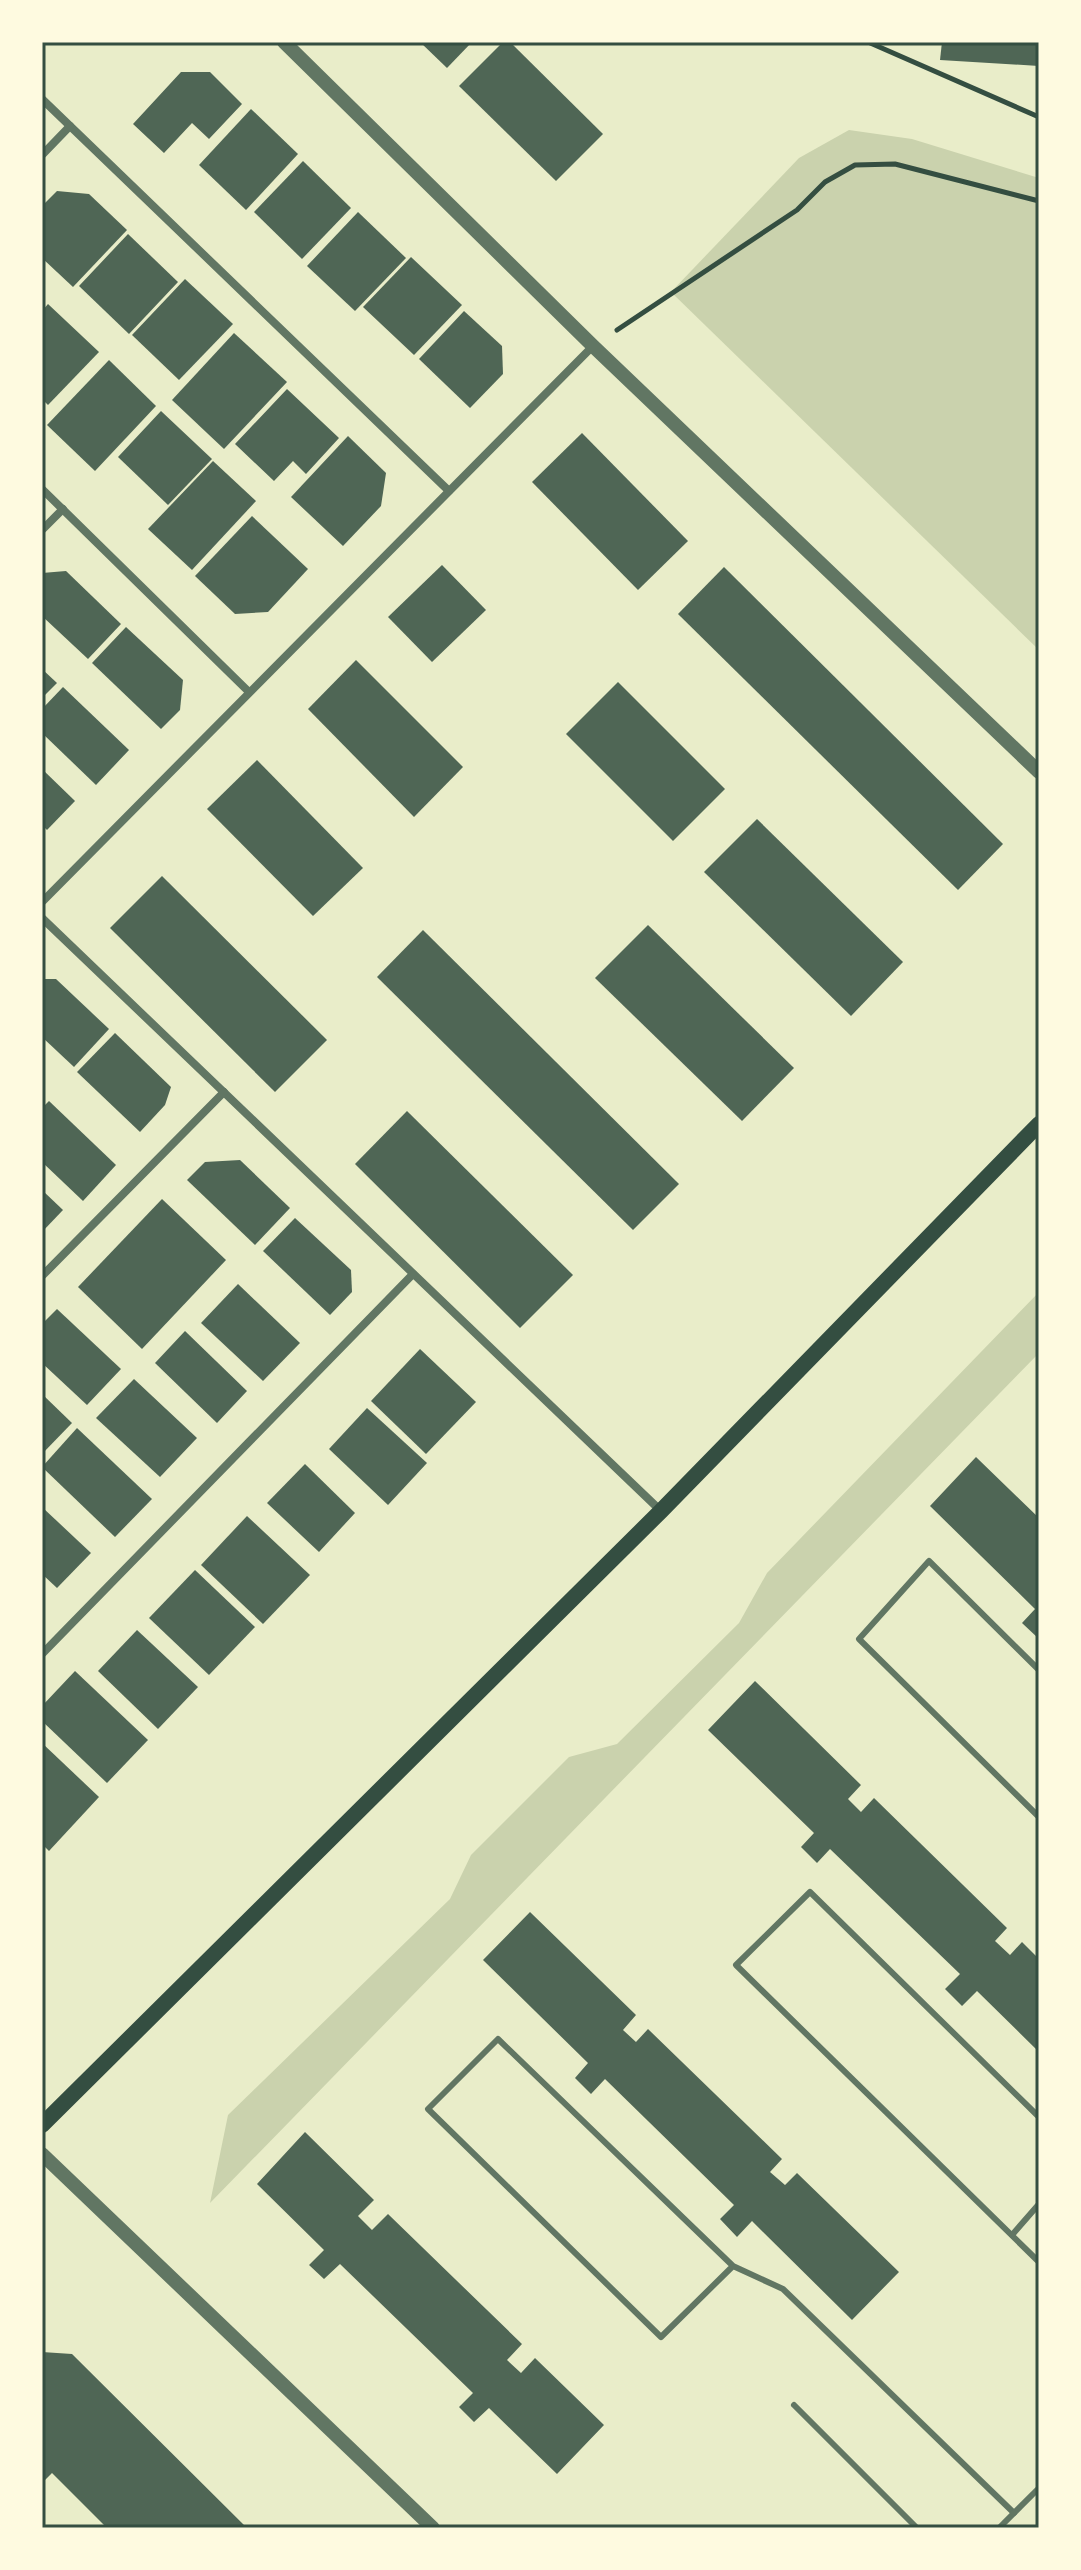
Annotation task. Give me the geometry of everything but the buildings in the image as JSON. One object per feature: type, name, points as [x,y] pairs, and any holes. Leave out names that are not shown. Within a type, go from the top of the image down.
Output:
[{"type":"main road","points":[[42,2125],[661,1511],[1039,1124]]},
{"type":"street","points":[[284,42],[593,346],[1039,772]]},
{"type":"street","points":[[42,99],[449,491]]},
{"type":"street","points":[[42,155],[70,126]]},
{"type":"street","points":[[42,902],[593,346]]},
{"type":"street","points":[[42,489],[249,692]]},
{"type":"street","points":[[42,530],[63,509]]},
{"type":"street","points":[[42,918],[661,1511]]},
{"type":"street","points":[[42,1276],[224,1092]]},
{"type":"street","points":[[42,1654],[413,1274]]},
{"type":"street","points":[[42,2154],[433,2528]]},
{"type":"lane","points":[[1039,1670],[929,1561],[859,1639],[1039,1817]]},
{"type":"lane","points":[[1039,2117],[810,1892],[736,1965],[1039,2262]]},
{"type":"lane","points":[[733,2266],[661,2337],[428,2109],[498,2039],[733,2266],[783,2289],[1014,2513]]},
{"type":"lane","points":[[1012,2235],[1039,2204]]},
{"type":"lane","points":[[794,2405],[917,2528]]},
{"type":"lane","points":[[999,2528],[1039,2488]]},
{"type":"path","points":[[868,42],[1039,117]]},
{"type":"path","points":[[593,346],[797,210],[825,182],[855,165],[895,164],[1039,201]]},
{"type":"green space","points":[[849,130],[912,139],[1039,178],[1039,650],[671,292],[799,158]]},
{"type":"green space","points":[[1039,1292],[1039,1353],[210,2203],[228,2115],[450,1899],[471,1855],[569,1757],[617,1744],[739,1623],[767,1573]]}]
